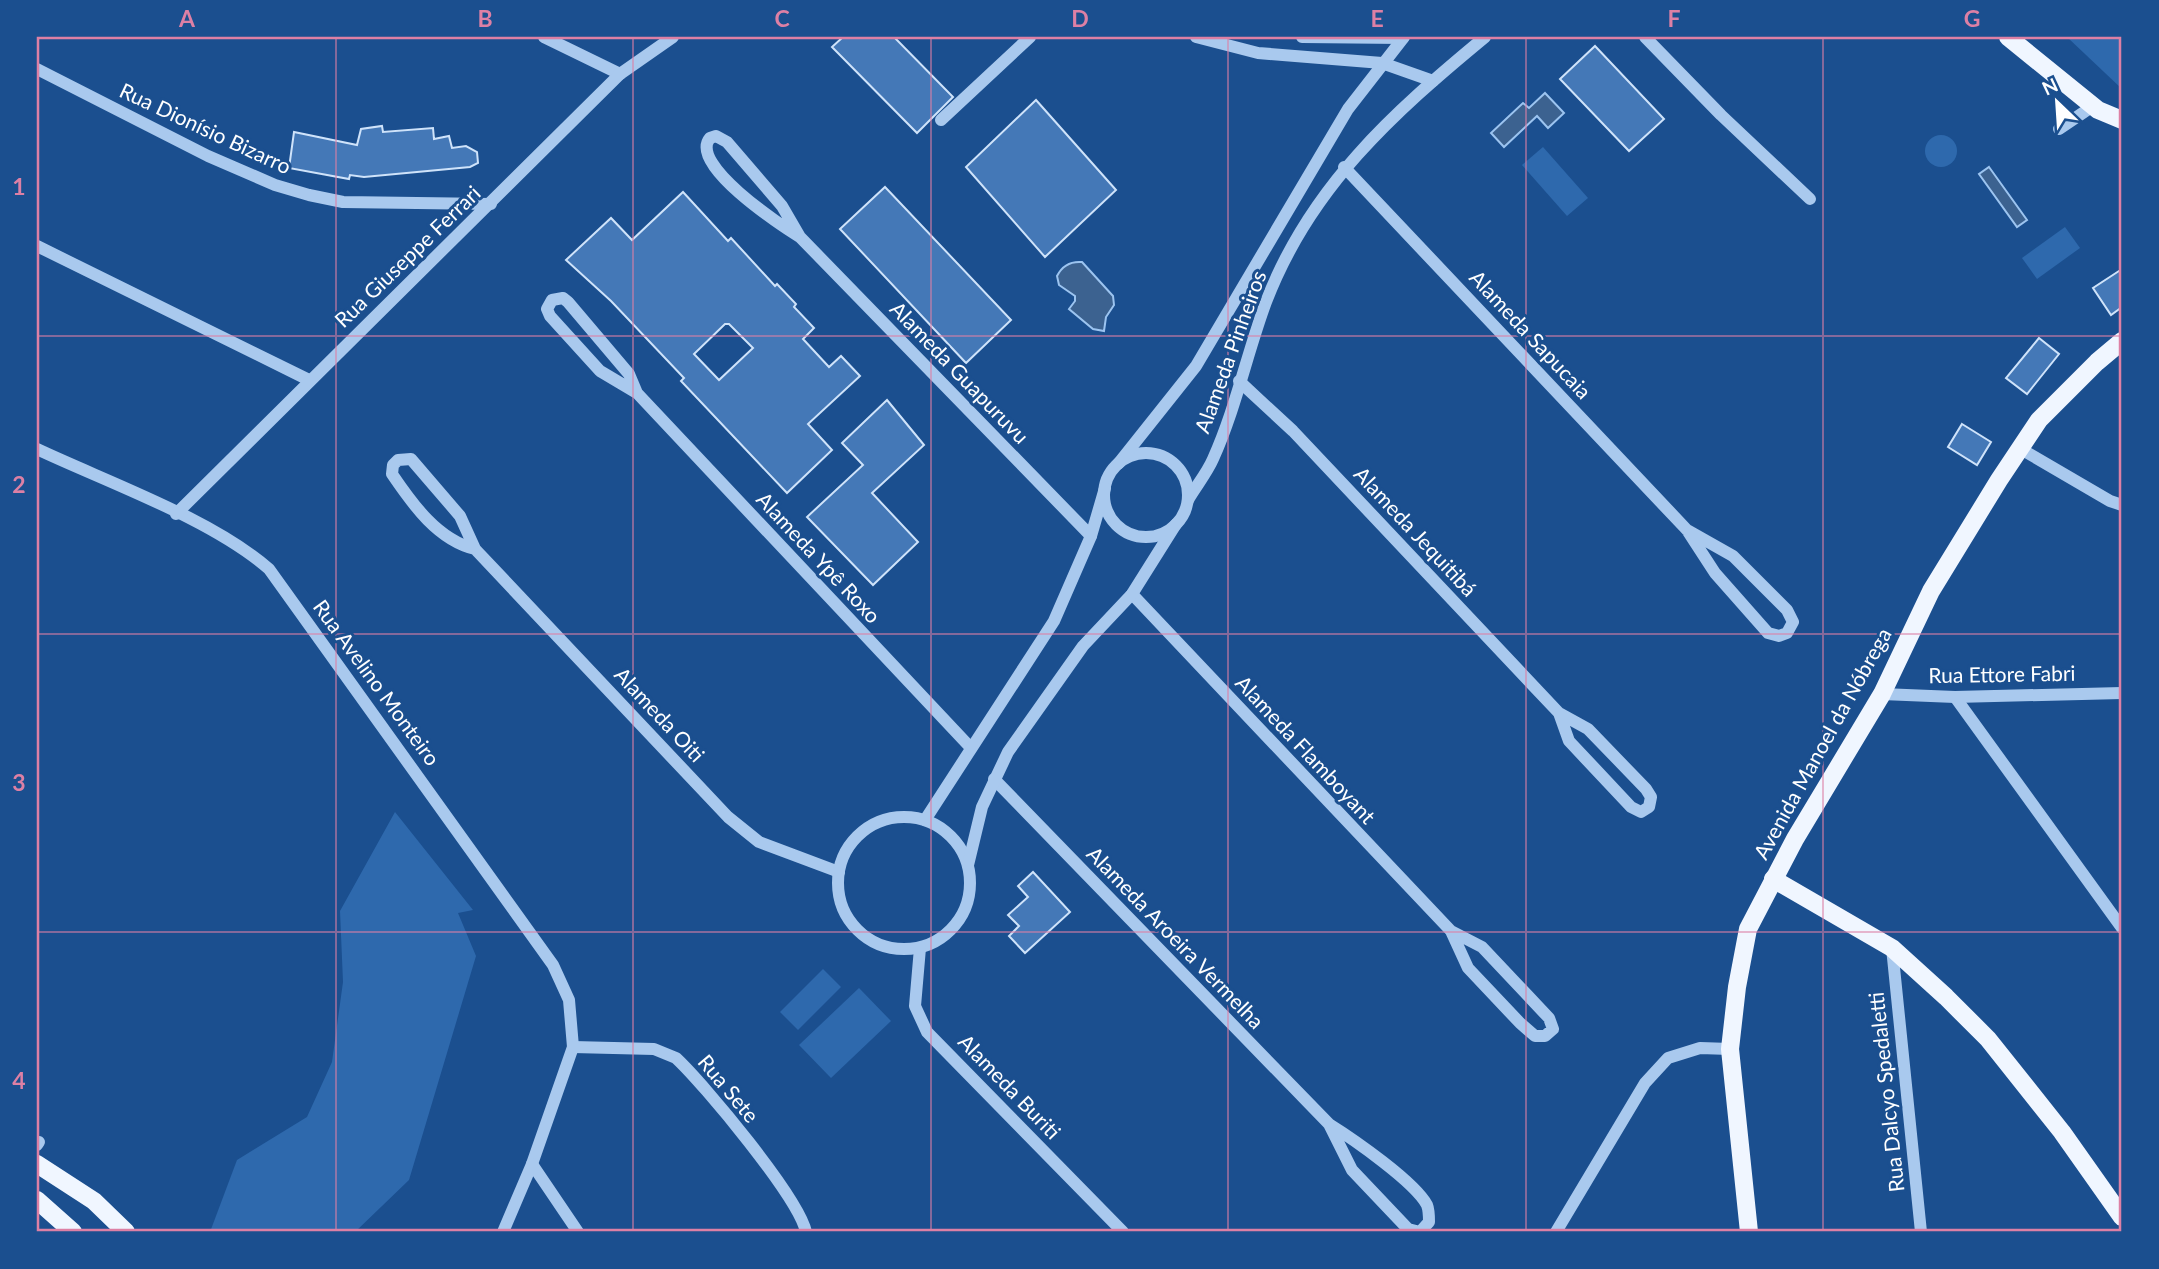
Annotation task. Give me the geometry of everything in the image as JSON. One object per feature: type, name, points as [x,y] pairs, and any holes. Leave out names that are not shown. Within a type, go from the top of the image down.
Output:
[{"type":"main road","points":[[2008,37],[2093,106],[2122,120]]},
{"type":"main road","points":[[2021,37],[2048,67]]},
{"type":"main road","name":"Avenida Manoel da Nóbrega","points":[[1749,1232],[1730,1049],[1737,987],[1748,929],[1773,878],[1882,694],[1931,591],[1999,480],[2039,420],[2096,362],[2122,341]]},
{"type":"main road","points":[[1773,878],[1892,948],[1988,1039],[2062,1132],[2122,1217]]},
{"type":"main road","points":[[37,1164],[94,1201],[126,1232]]},
{"type":"main road","points":[[37,1200],[73,1232]]},
{"type":"street","points":[[544,37],[620,75]]},
{"type":"street","name":"Rua Giuseppe Ferrari","points":[[176,514],[620,75],[673,37]]},
{"type":"street","points":[[941,120],[1030,37]]},
{"type":"street","points":[[1196,37],[1258,53],[1382,63],[1433,80]]},
{"type":"street","points":[[1302,37],[1404,37]]},
{"type":"street","name":"Alameda Pinheiros","points":[[1118,464],[1196,366],[1322,150],[1382,63],[1404,37]]},
{"type":"street","points":[[1465,37],[1473,37]]},
{"type":"street","name":"Alameda Pinheiros","points":[[1188,500],[1213,459],[1267,299],[1290,252],[1345,167],[1433,80],[1485,37]]},
{"type":"street","points":[[1645,37],[1721,115],[1810,199]]},
{"type":"street","name":"Rua Dionísio Bizarro","points":[[37,69],[208,156],[275,185],[343,202],[491,204]]},
{"type":"street","points":[[2059,129],[2093,106]]},
{"type":"street","name":"Alameda Guapuruvu","points":[[800,237],[782,206],[727,142],[716,136],[710,138],[705,144],[705,153],[726,179],[757,210],[800,237],[1091,536]]},
{"type":"street","name":"Alameda Sapucaia","points":[[1345,167],[1687,530],[1715,573],[1768,633],[1779,636],[1792,629],[1791,616],[1787,610],[1733,556],[1687,530]]},
{"type":"street","points":[[37,246],[309,380]]},
{"type":"street","name":"Alameda Ypê Roxo","points":[[637,393],[629,374],[568,302],[563,298],[552,300],[547,309],[600,371],[637,393],[971,748]]},
{"type":"street","name":"Alameda Jequitibá","points":[[1239,381],[1293,431],[1559,713],[1588,729],[1646,789],[1651,797],[1649,807],[1641,812],[1631,807],[1569,741],[1559,713]]},
{"type":"street","name":"Rua Avelino Monteiro","points":[[37,449],[240,546],[279,580],[553,965],[569,1000],[573,1046]]},
{"type":"street","points":[[2021,449],[2110,501],[2122,505]]},
{"type":"street","points":[[925,820],[1054,621],[1091,536],[1105,488],[1118,464],[1130,456],[1144,453],[1159,455],[1172,461],[1182,472],[1187,485],[1188,500],[1176,524],[1132,594],[1083,646],[1021,732],[994,779],[982,807],[968,865]]},
{"type":"street","name":"Alameda Oiti","points":[[475,550],[450,541],[408,497],[392,474],[393,465],[398,460],[407,457],[419,468],[460,516],[475,550],[743,831],[775,850],[839,872]]},
{"type":"street","points":[[1105,488],[1109,514],[1127,533],[1153,536],[1176,524]]},
{"type":"street","name":"Alameda Flamboyant","points":[[1132,594],[1451,931],[1468,968],[1520,1023],[1535,1036],[1545,1036],[1553,1029],[1549,1018],[1482,947],[1451,931]]},
{"type":"street","name":"Rua Ettore Fabri","points":[[1882,694],[1955,697],[2122,693]]},
{"type":"street","points":[[1955,697],[2122,928]]},
{"type":"street","name":"Alameda Aroeira Vermelha","points":[[994,779],[1329,1124],[1357,1142],[1419,1195],[1428,1207],[1429,1222],[1420,1232],[1408,1229],[1352,1170],[1329,1124]]},
{"type":"street","points":[[902,817],[925,820],[944,830],[959,845],[968,865],[971,886],[966,907],[956,925],[940,939],[920,948],[887,946],[859,932],[845,914],[839,893],[839,872],[846,850],[880,821],[902,817]]},
{"type":"street","name":"Alameda Buriti","points":[[920,948],[915,1006],[927,1031],[1123,1232]]},
{"type":"street","name":"Rua Dalcyo Spedaletti","points":[[1892,948],[1921,1232]]},
{"type":"street","points":[[503,1232],[532,1164],[573,1046]]},
{"type":"street","name":"Rua Sete","points":[[573,1046],[654,1049],[676,1058],[778,1181],[806,1232]]},
{"type":"street","points":[[1556,1232],[1645,1083],[1668,1058],[1700,1048],[1730,1049]]},
{"type":"street","points":[[532,1164],[578,1232]]},
{"type":"street","points":[[1565,1218],[1569,1232]]},
{"type":"shaded area","points":[[2067,37],[2122,37],[2122,89]]},
{"type":"shaded area","points":[[1545,93],[1564,113],[1548,128],[1537,116],[1504,147],[1491,133],[1523,103],[1529,108]]},
{"type":"shaded area","points":[[1941,135],[1952,140],[1957,151],[1952,162],[1941,167],[1930,162],[1925,151],[1930,140]]},
{"type":"shaded area","points":[[1543,147],[1588,198],[1567,216],[1522,165]]},
{"type":"shaded area","points":[[1989,167],[2027,220],[2017,227],[1979,174]]},
{"type":"shaded area","points":[[2065,227],[2080,248],[2037,279],[2022,258]]},
{"type":"shaded area","points":[[1082,262],[1113,296],[1114,305],[1106,317],[1104,331],[1093,329],[1069,309],[1075,296],[1059,285],[1057,276],[1061,269],[1070,263]]},
{"type":"shaded area","points":[[395,812],[473,910],[458,913],[476,956],[409,1180],[355,1232],[210,1232],[237,1160],[307,1117],[332,1062],[343,982],[340,911]]},
{"type":"shaded area","points":[[823,969],[841,987],[798,1030],[780,1012]]},
{"type":"shaded area","points":[[859,988],[891,1021],[831,1078],[799,1045]]},
{"type":"building","points":[[843,37],[894,37],[953,97],[917,133],[832,47]]},
{"type":"building","points":[[1595,46],[1664,119],[1629,151],[1560,79]]},
{"type":"building","points":[[1036,100],[1116,190],[1045,257],[966,167]]},
{"type":"building","points":[[382,126],[383,132],[433,128],[434,139],[449,136],[452,148],[466,146],[477,152],[478,163],[470,167],[364,177],[350,175],[349,179],[289,168],[294,132],[357,145],[361,129]]},
{"type":"building","points":[[885,187],[1011,320],[966,363],[840,229]]},
{"type":"building","points":[[683,192],[728,241],[731,238],[775,286],[777,284],[796,304],[794,307],[814,328],[803,339],[829,367],[841,356],[860,376],[808,424],[832,450],[787,493],[681,381],[684,378],[611,301],[566,260],[611,218],[632,240]],"holes":[[[725,324],[729,324],[753,348],[719,380],[694,354]]]},
{"type":"building","points":[[2122,269],[2122,307],[2111,315],[2093,288]]},
{"type":"building","points":[[2039,338],[2059,354],[2027,394],[2006,378]]},
{"type":"building","points":[[887,400],[924,445],[872,493],[918,542],[873,585],[807,517],[863,465],[842,443]]},
{"type":"building","points":[[1962,424],[1991,442],[1977,465],[1948,447]]},
{"type":"building","points":[[1033,872],[1070,912],[1025,953],[1009,936],[1019,926],[1008,915],[1028,897],[1018,886]]}]
